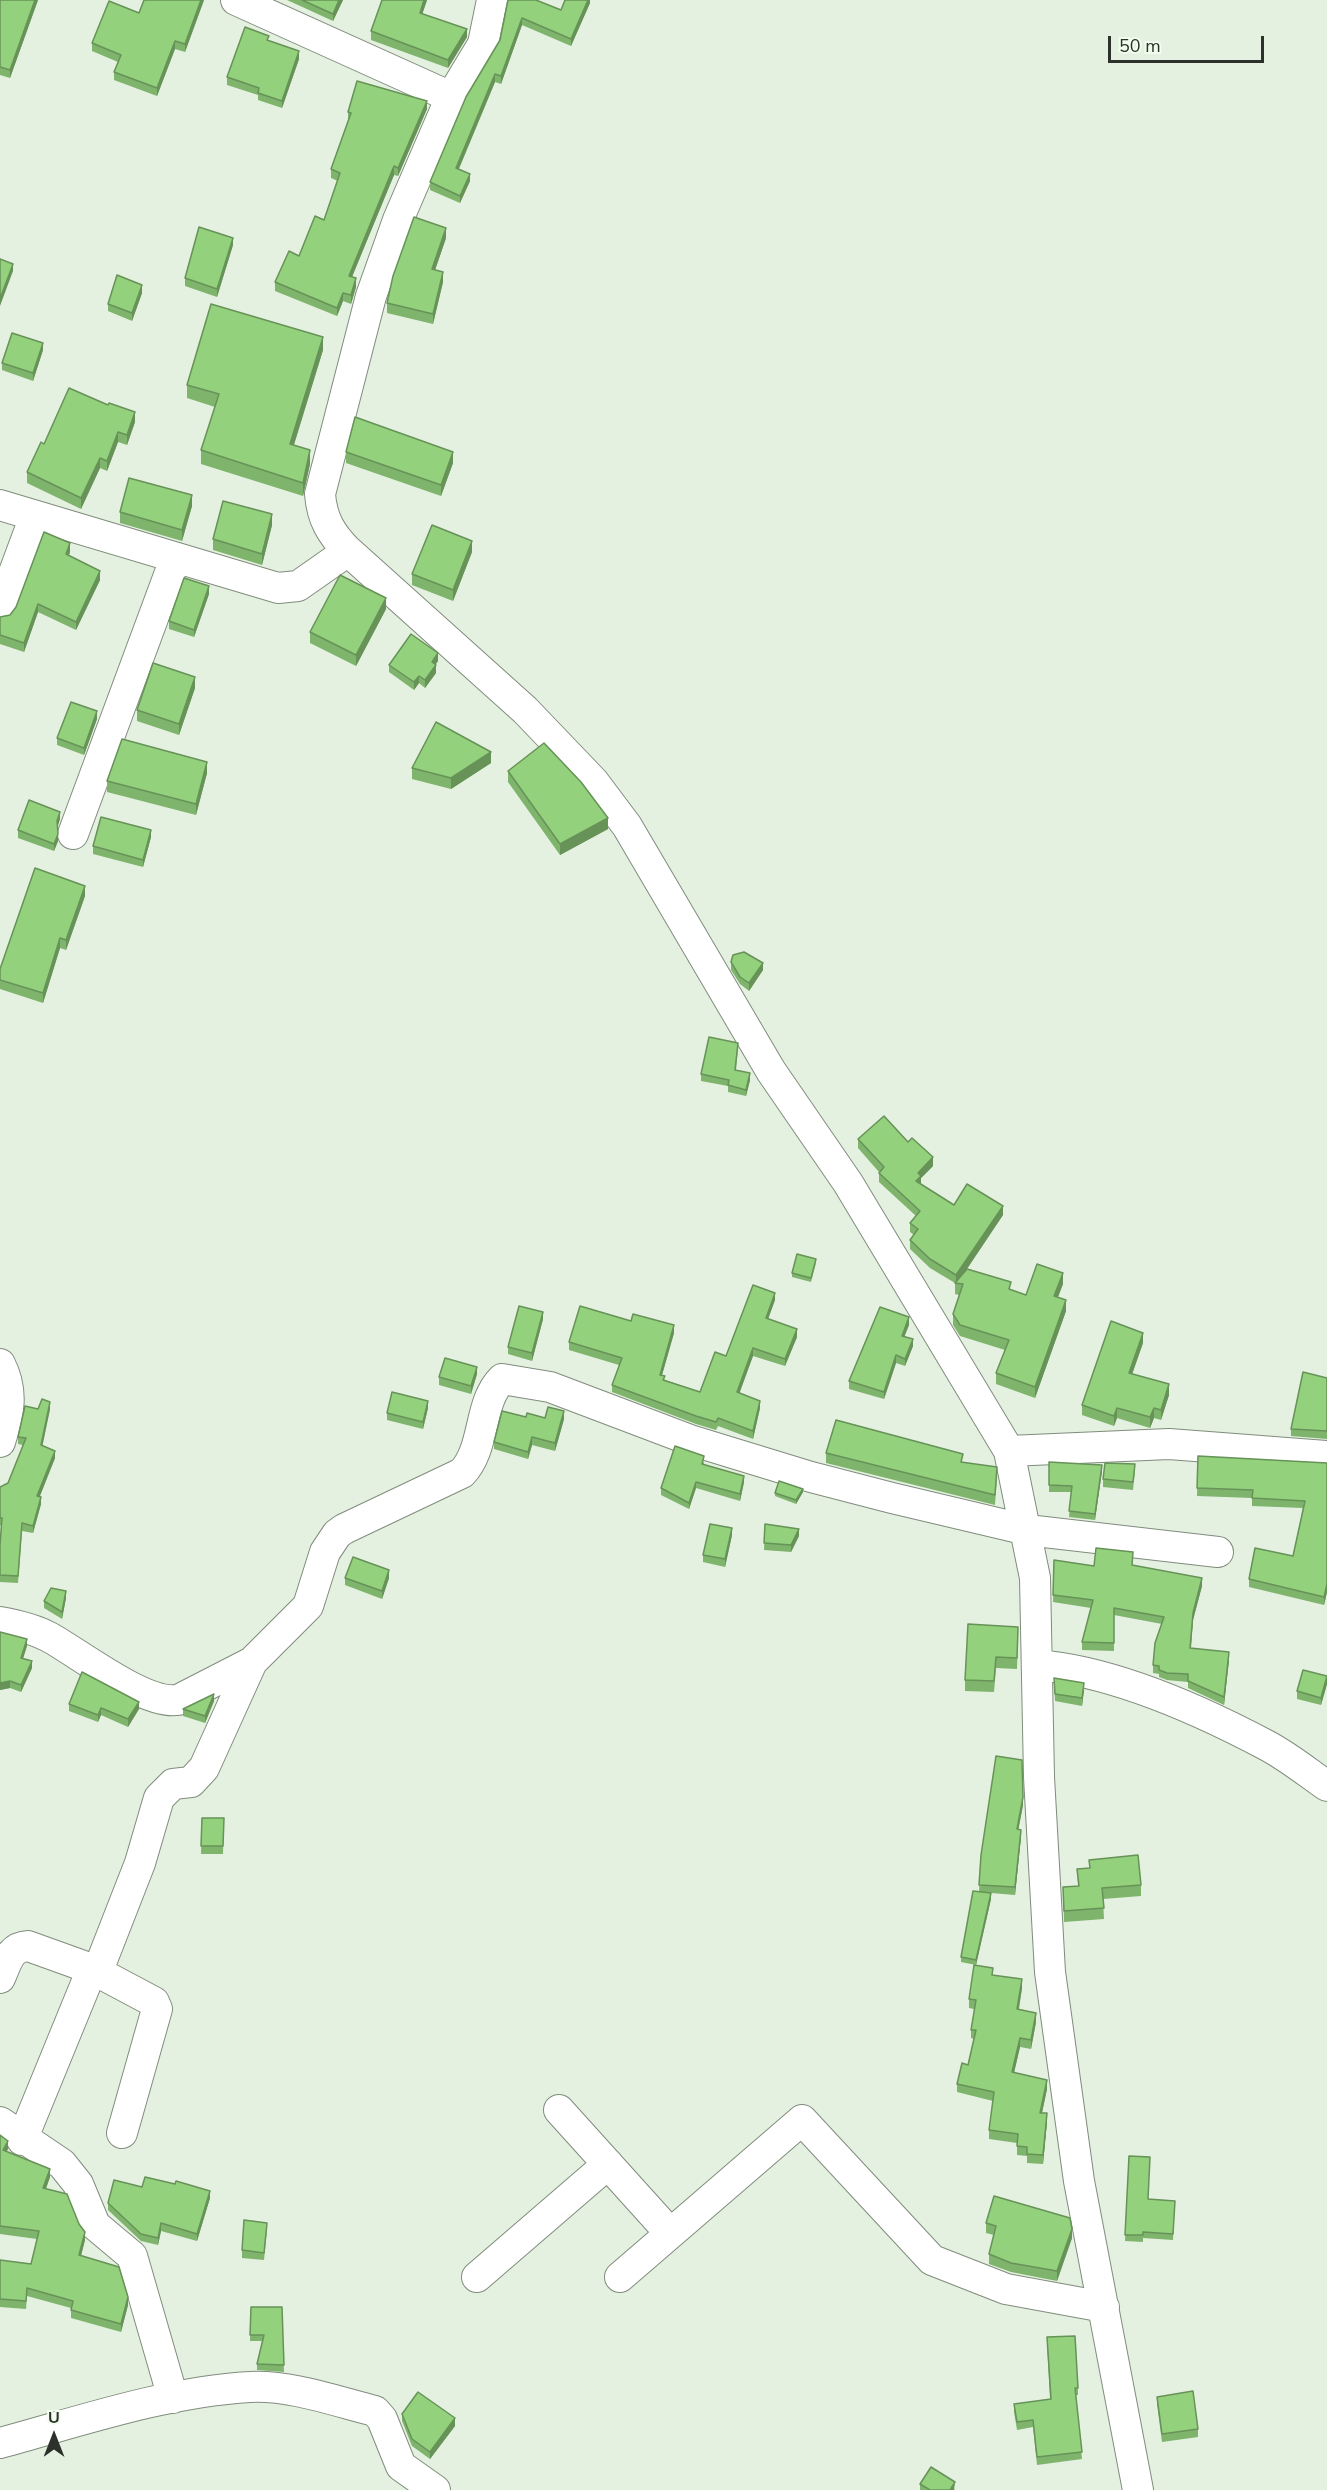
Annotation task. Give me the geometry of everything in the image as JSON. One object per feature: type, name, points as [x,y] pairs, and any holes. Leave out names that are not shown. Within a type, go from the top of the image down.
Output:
[{"type":"street","points":[[236,0],[451,97]]},
{"type":"street","points":[[492,0],[483,44],[451,97],[398,220],[371,296],[322,483],[321,513],[333,536],[525,710],[594,782],[621,817],[771,1071],[848,1183],[1009,1451],[1035,1578],[1043,1883],[1050,1972],[1080,2181],[1138,2490]]},
{"type":"street","points":[[0,505],[175,560],[278,588],[288,589],[298,586],[348,551]]},
{"type":"street","points":[[0,610],[35,516]]},
{"type":"street","points":[[73,834],[175,560]]},
{"type":"street","points":[[0,1364],[7,1377],[10,1407],[0,1442]]},
{"type":"street","points":[[0,1622],[18,1625],[49,1637],[79,1658],[151,1696],[169,1702],[178,1700],[252,1662],[308,1606],[325,1552],[337,1534],[462,1473],[468,1467],[494,1391],[502,1379],[550,1387],[690,1440],[811,1477],[1027,1530],[1218,1552]]},
{"type":"street","points":[[1009,1451],[1169,1444],[1327,1456]]},
{"type":"street","points":[[92,1969],[99,1968],[104,1961],[140,1863],[159,1798],[173,1784],[191,1782],[204,1768],[252,1662]]},
{"type":"street","points":[[1037,1665],[1071,1667],[1185,1706],[1268,1746],[1327,1786]]},
{"type":"street","points":[[0,1978],[12,1951],[18,1946],[28,1946],[92,1969],[154,2002],[157,2009],[122,2133]]},
{"type":"street","points":[[92,1969],[11,2131],[62,2164],[78,2184],[95,2225],[132,2256],[174,2398]]},
{"type":"street","points":[[559,2110],[670,2233]]},
{"type":"street","points":[[620,2277],[802,2120],[932,2260],[1006,2289],[1104,2307]]},
{"type":"street","points":[[477,2277],[608,2164]]},
{"type":"street","points":[[0,2443],[174,2398],[251,2387],[305,2393],[375,2411],[382,2419],[401,2466],[435,2490]]},
{"type":"building","points":[[0,0],[35,0],[10,70],[0,67]]},
{"type":"building","points":[[144,0],[201,0],[185,44],[175,41],[157,88],[114,72],[121,55],[92,43],[109,1],[139,13]]},
{"type":"building","points":[[302,0],[339,0],[333,14]]},
{"type":"building","points":[[382,0],[424,0],[420,13],[467,29],[448,60],[371,31]]},
{"type":"building","points":[[508,0],[536,0],[561,10],[565,0],[588,0],[571,39],[522,18],[501,76],[495,74],[456,168],[470,174],[460,196],[430,182],[466,97],[500,40]]},
{"type":"building","points":[[245,27],[269,36],[267,40],[299,51],[282,101],[258,93],[259,88],[227,77]]},
{"type":"building","points":[[357,81],[427,101],[398,168],[394,166],[349,276],[356,278],[351,295],[343,293],[337,308],[275,282],[289,251],[299,256],[315,216],[324,220],[340,173],[331,169],[351,113],[348,112]]},
{"type":"building","points":[[414,217],[446,228],[432,269],[443,272],[433,314],[387,303],[393,276]]},
{"type":"building","points":[[199,227],[233,238],[217,289],[185,278]]},
{"type":"building","points":[[0,259],[13,264],[0,299]]},
{"type":"building","points":[[117,275],[142,285],[132,313],[108,304]]},
{"type":"building","points":[[211,304],[323,337],[290,444],[310,450],[303,483],[201,450],[219,394],[187,385]]},
{"type":"building","points":[[12,333],[43,343],[33,373],[2,363]]},
{"type":"building","points":[[69,388],[108,405],[109,403],[135,412],[127,435],[118,432],[107,461],[100,458],[81,498],[27,472],[41,442],[44,444]]},
{"type":"building","points":[[355,417],[453,452],[441,485],[346,452]]},
{"type":"building","points":[[129,478],[192,495],[182,530],[120,512]]},
{"type":"building","points":[[223,501],[272,514],[262,554],[213,539]]},
{"type":"building","points":[[432,525],[472,541],[453,590],[412,574]]},
{"type":"building","points":[[44,532],[70,543],[66,554],[100,571],[76,622],[38,604],[24,643],[0,635],[0,617],[10,615],[16,607]]},
{"type":"building","points":[[340,575],[386,598],[356,655],[310,632]]},
{"type":"building","points":[[184,578],[209,586],[194,630],[169,621]]},
{"type":"building","points":[[411,634],[438,653],[432,662],[436,665],[425,680],[419,676],[414,682],[389,665]]},
{"type":"building","points":[[153,663],[195,677],[179,724],[137,710]]},
{"type":"building","points":[[71,702],[97,711],[84,748],[57,738]]},
{"type":"building","points":[[436,722],[491,752],[451,778],[412,768]]},
{"type":"building","points":[[122,739],[207,762],[196,804],[107,781]]},
{"type":"building","points":[[544,743],[581,782],[608,818],[560,844],[508,771]]},
{"type":"building","points":[[29,800],[60,812],[57,821],[58,834],[54,844],[18,830]]},
{"type":"building","points":[[101,817],[151,830],[143,860],[93,846]]},
{"type":"building","points":[[35,868],[85,886],[66,940],[60,938],[43,993],[0,980],[0,969]]},
{"type":"building","points":[[744,952],[763,963],[749,983],[740,977],[731,962],[733,955]]},
{"type":"building","points":[[709,1037],[738,1043],[735,1070],[750,1073],[746,1090],[728,1085],[729,1080],[701,1074]]},
{"type":"building","points":[[884,1116],[908,1142],[912,1138],[933,1157],[918,1173],[921,1176],[916,1181],[954,1205],[967,1184],[1003,1206],[956,1275],[930,1259],[910,1240],[918,1229],[910,1223],[920,1211],[879,1173],[884,1167],[858,1139]]},
{"type":"building","points":[[797,1254],[816,1259],[811,1278],[792,1273]]},
{"type":"building","points":[[1037,1264],[1063,1273],[1054,1296],[1066,1300],[1035,1387],[996,1373],[1009,1340],[960,1325],[953,1314],[963,1284],[955,1283],[967,1269],[1011,1282],[1009,1289],[1026,1295]]},
{"type":"building","points":[[753,1285],[775,1293],[766,1318],[797,1329],[785,1359],[753,1348],[737,1392],[760,1401],[753,1431],[718,1418],[716,1422],[696,1416],[612,1385],[622,1358],[569,1342],[580,1306],[631,1321],[633,1314],[674,1325],[660,1375],[665,1376],[663,1380],[700,1392],[715,1352],[726,1356]]},
{"type":"building","points":[[519,1306],[543,1312],[532,1353],[508,1347]]},
{"type":"building","points":[[880,1307],[909,1317],[902,1336],[913,1339],[905,1359],[896,1355],[884,1392],[849,1381]]},
{"type":"building","points":[[1111,1321],[1143,1333],[1129,1373],[1169,1384],[1161,1410],[1154,1408],[1150,1417],[1117,1408],[1114,1416],[1082,1405]]},
{"type":"building","points":[[445,1358],[477,1367],[471,1386],[439,1377]]},
{"type":"building","points":[[1303,1372],[1327,1378],[1327,1431],[1291,1429]]},
{"type":"building","points":[[392,1392],[428,1401],[423,1422],[387,1413]]},
{"type":"building","points":[[42,1399],[50,1402],[41,1445],[55,1451],[37,1496],[41,1497],[33,1526],[22,1523],[18,1576],[0,1575],[2,1518],[0,1518],[0,1487],[8,1483],[26,1438],[18,1437],[25,1406],[38,1409]]},
{"type":"building","points":[[548,1407],[564,1411],[555,1443],[532,1437],[528,1452],[494,1442],[502,1411],[526,1417],[527,1413],[545,1418]]},
{"type":"building","points":[[836,1420],[963,1454],[961,1462],[997,1467],[995,1495],[826,1453]]},
{"type":"building","points":[[675,1446],[704,1456],[702,1464],[744,1476],[740,1494],[696,1482],[689,1503],[661,1488]]},
{"type":"building","points":[[1198,1456],[1327,1463],[1327,1584],[1324,1597],[1249,1579],[1255,1548],[1293,1556],[1305,1501],[1252,1498],[1253,1490],[1197,1488]]},
{"type":"building","points":[[1049,1462],[1102,1465],[1095,1514],[1069,1511],[1072,1486],[1049,1485]]},
{"type":"building","points":[[1105,1463],[1135,1464],[1133,1482],[1103,1479]]},
{"type":"building","points":[[779,1481],[803,1489],[796,1500],[775,1493]]},
{"type":"building","points":[[710,1524],[732,1528],[725,1559],[703,1555]]},
{"type":"building","points":[[765,1524],[799,1529],[791,1545],[764,1543]]},
{"type":"building","points":[[1096,1548],[1133,1552],[1132,1565],[1202,1578],[1193,1613],[1190,1648],[1229,1652],[1224,1697],[1188,1681],[1188,1674],[1167,1673],[1159,1670],[1159,1666],[1153,1665],[1155,1643],[1164,1617],[1114,1608],[1114,1643],[1082,1642],[1093,1600],[1053,1595],[1054,1560],[1094,1566]]},
{"type":"building","points":[[353,1557],[389,1570],[382,1591],[345,1578]]},
{"type":"building","points":[[51,1588],[66,1591],[62,1612],[44,1601]]},
{"type":"building","points":[[968,1624],[1018,1627],[1017,1658],[996,1657],[994,1681],[965,1680]]},
{"type":"building","points":[[0,1632],[27,1639],[21,1658],[32,1661],[21,1685],[10,1681],[0,1683]]},
{"type":"building","points":[[1303,1670],[1327,1676],[1321,1698],[1297,1691]]},
{"type":"building","points":[[82,1672],[139,1702],[128,1719],[101,1708],[98,1715],[69,1704]]},
{"type":"building","points":[[1054,1678],[1084,1683],[1082,1698],[1055,1694]]},
{"type":"building","points":[[214,1694],[205,1716],[183,1709]]},
{"type":"building","points":[[996,1756],[1022,1760],[1023,1797],[1017,1829],[1021,1830],[1015,1887],[979,1885],[981,1855]]},
{"type":"building","points":[[202,1818],[224,1818],[223,1846],[201,1846]]},
{"type":"building","points":[[1138,1855],[1141,1885],[1102,1888],[1104,1908],[1064,1911],[1063,1887],[1079,1886],[1077,1869],[1090,1868],[1089,1860]]},
{"type":"building","points":[[973,1891],[991,1893],[976,1960],[961,1957]]},
{"type":"building","points":[[974,1965],[993,1968],[992,1975],[1022,1979],[1017,2009],[1036,2013],[1031,2040],[1020,2038],[1012,2072],[1047,2080],[1040,2113],[1047,2113],[1043,2155],[1027,2154],[1027,2147],[1017,2146],[1018,2134],[989,2130],[994,2092],[957,2084],[962,2063],[968,2065],[976,2030],[971,2030],[976,2000],[969,1999]]},
{"type":"building","points":[[0,2135],[8,2141],[3,2150],[50,2169],[43,2188],[67,2194],[79,2224],[85,2232],[79,2255],[119,2267],[128,2297],[121,2324],[71,2310],[73,2301],[27,2288],[26,2301],[0,2299],[0,2260],[31,2264],[39,2231],[0,2226]]},
{"type":"building","points":[[1129,2156],[1150,2157],[1148,2199],[1175,2201],[1173,2234],[1143,2232],[1143,2235],[1125,2235]]},
{"type":"building","points":[[145,2177],[175,2184],[176,2181],[210,2191],[197,2234],[161,2223],[158,2238],[141,2234],[108,2203],[114,2180],[142,2187]]},
{"type":"building","points":[[994,2196],[1070,2218],[1072,2229],[1057,2271],[1011,2263],[989,2254],[996,2226],[986,2223]]},
{"type":"building","points":[[244,2220],[267,2223],[264,2253],[242,2250]]},
{"type":"building","points":[[251,2307],[282,2307],[284,2365],[257,2364],[264,2335],[250,2335]]},
{"type":"building","points":[[1075,2336],[1078,2388],[1075,2388],[1082,2452],[1037,2457],[1033,2420],[1017,2422],[1014,2404],[1051,2399],[1047,2337]]},
{"type":"building","points":[[1193,2391],[1198,2429],[1162,2434],[1157,2397]]},
{"type":"building","points":[[418,2392],[455,2418],[430,2452],[412,2439],[402,2414]]},
{"type":"building","points":[[931,2467],[955,2482],[950,2490],[930,2490],[920,2484]]}]
